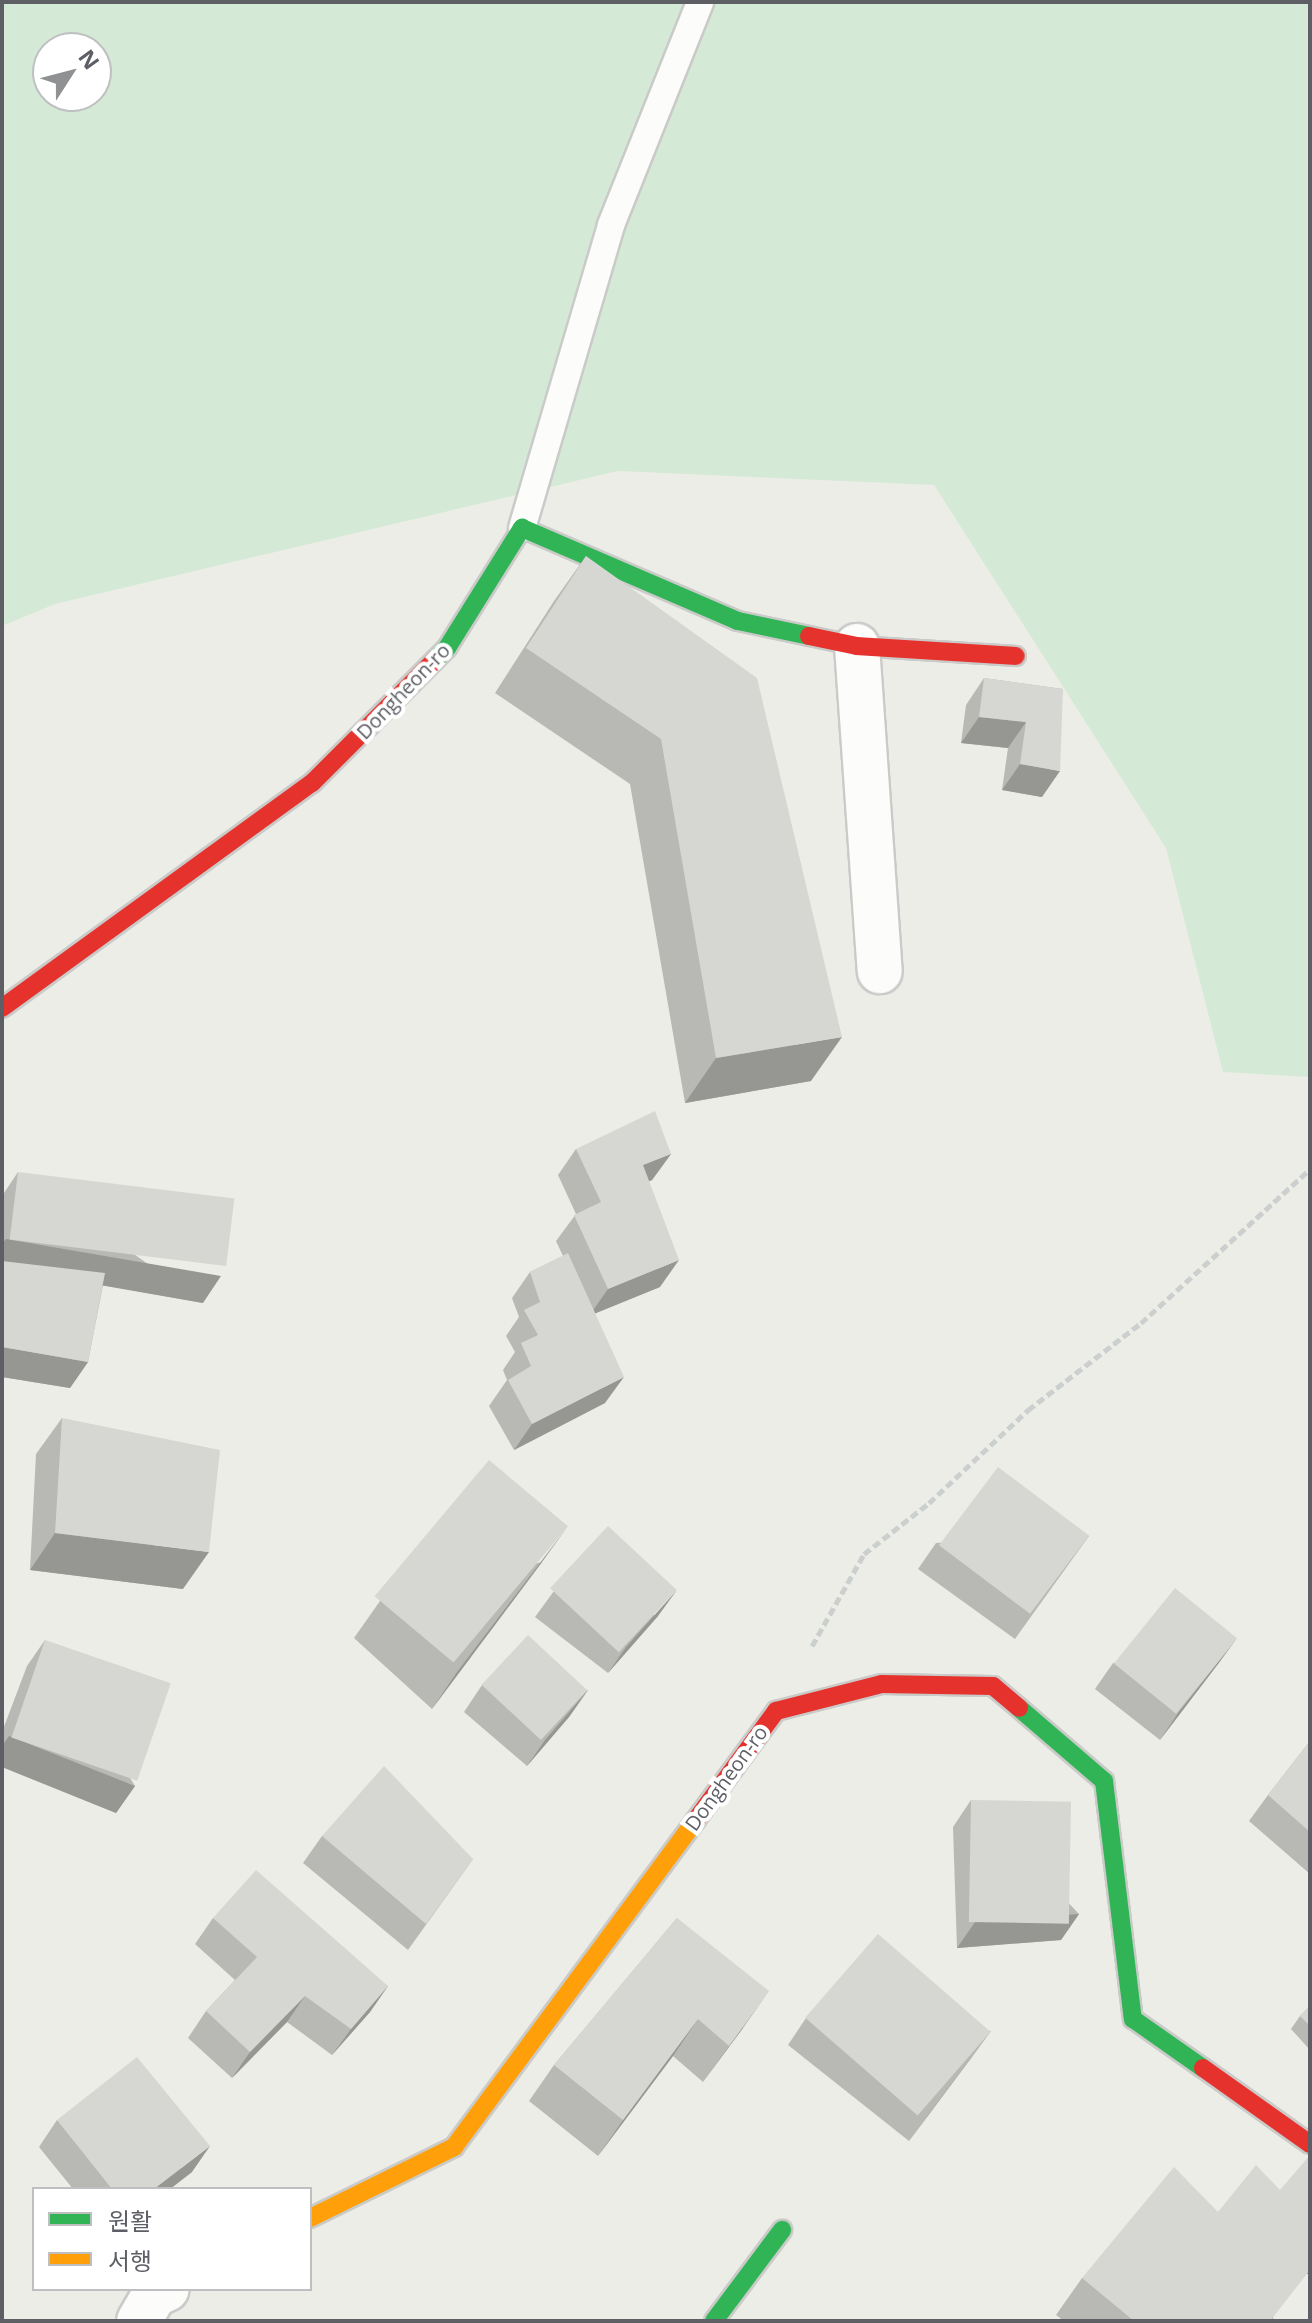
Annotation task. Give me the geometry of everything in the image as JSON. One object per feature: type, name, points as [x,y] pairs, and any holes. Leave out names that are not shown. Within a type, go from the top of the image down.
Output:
[{"type":"street","points":[[522,528],[738,621],[857,646],[1016,656]]},
{"type":"street","name":"Dongheon-ro","points":[[2,1008],[312,783],[447,648],[522,528]]},
{"type":"street","points":[[857,646],[880,971]]},
{"type":"street","name":"Dongheon-ro","points":[[312,2217],[454,2147],[776,1711],[882,1684],[993,1686],[1104,1781],[1133,2019],[1310,2144]]},
{"type":"street","points":[[714,2321],[782,2230]]},
{"type":"street","points":[[139,2321],[154,2295],[163,2291]]},
{"type":"lane","points":[[522,528],[611,225],[700,2]]},
{"type":"path","points":[[776,1711],[864,1554],[929,1503],[1028,1410],[1141,1323],[1310,1169]]},
{"type":"green space","points":[[2,2],[1310,2],[1310,1077],[1223,1072],[1166,848],[934,485],[618,471],[55,604],[2,626]]},
{"type":"building","points":[[586,556],[757,678],[842,1037],[716,1058],[661,739],[526,648]]},
{"type":"building","points":[[984,678],[1063,689],[1060,771],[1020,764],[1026,722],[979,717]]},
{"type":"building","points":[[655,1111],[671,1154],[643,1165],[679,1260],[608,1289],[574,1215],[601,1202],[576,1149]]},
{"type":"building","points":[[18,1172],[234,1199],[226,1266],[10,1239]]},
{"type":"building","points":[[568,1253],[624,1377],[532,1424],[508,1380],[531,1366],[521,1343],[538,1335],[524,1310],[540,1302],[530,1272]]},
{"type":"building","points":[[2,1261],[105,1273],[88,1362],[2,1347]]},
{"type":"building","points":[[62,1418],[220,1450],[209,1552],[55,1533]]},
{"type":"building","points":[[489,1460],[568,1526],[453,1663],[375,1596]]},
{"type":"building","points":[[998,1467],[1089,1536],[1030,1614],[939,1545]]},
{"type":"building","points":[[608,1526],[677,1590],[619,1652],[550,1588]]},
{"type":"building","points":[[1175,1588],[1237,1638],[1176,1714],[1114,1663]]},
{"type":"building","points":[[528,1635],[587,1690],[541,1740],[482,1685]]},
{"type":"building","points":[[45,1640],[171,1683],[137,1781],[11,1737]]},
{"type":"building","points":[[1310,1741],[1310,1832],[1268,1795]]},
{"type":"building","points":[[384,1766],[473,1859],[426,1924],[322,1836]]},
{"type":"building","points":[[971,1800],[1071,1802],[1069,1924],[969,1922]]},
{"type":"building","points":[[256,1870],[388,1986],[351,2029],[305,1996],[250,2052],[206,2011],[257,1957],[213,1918]]},
{"type":"building","points":[[677,1918],[769,1991],[729,2046],[698,2019],[623,2120],[554,2065]]},
{"type":"building","points":[[878,1934],[990,2032],[918,2116],[805,2018]]},
{"type":"building","points":[[1310,2006],[1310,2026],[1300,2016]]},
{"type":"building","points":[[137,2057],[210,2146],[157,2187],[110,2187],[57,2120]]},
{"type":"building","points":[[1310,2155],[1310,2270],[1270,2321],[1134,2321],[1082,2278],[1174,2167],[1218,2212],[1256,2165],[1280,2190]]},
{"type":"traffic: fast","points":[[436,659],[447,648],[522,528],[738,621],[809,636]]},
{"type":"traffic: fast","points":[[1019,1708],[1104,1781],[1133,2019],[1203,2068]]},
{"type":"traffic: fast","points":[[714,2321],[782,2230]]},
{"type":"traffic: slow","points":[[312,2217],[454,2147],[695,1821]]},
{"type":"traffic: jam","points":[[809,636],[857,646],[1016,656]]},
{"type":"traffic: jam","points":[[2,1008],[312,783],[436,659]]},
{"type":"traffic: jam","points":[[695,1821],[776,1711],[882,1684],[993,1686],[1019,1708]]},
{"type":"traffic: jam","points":[[1203,2068],[1310,2144]]}]
